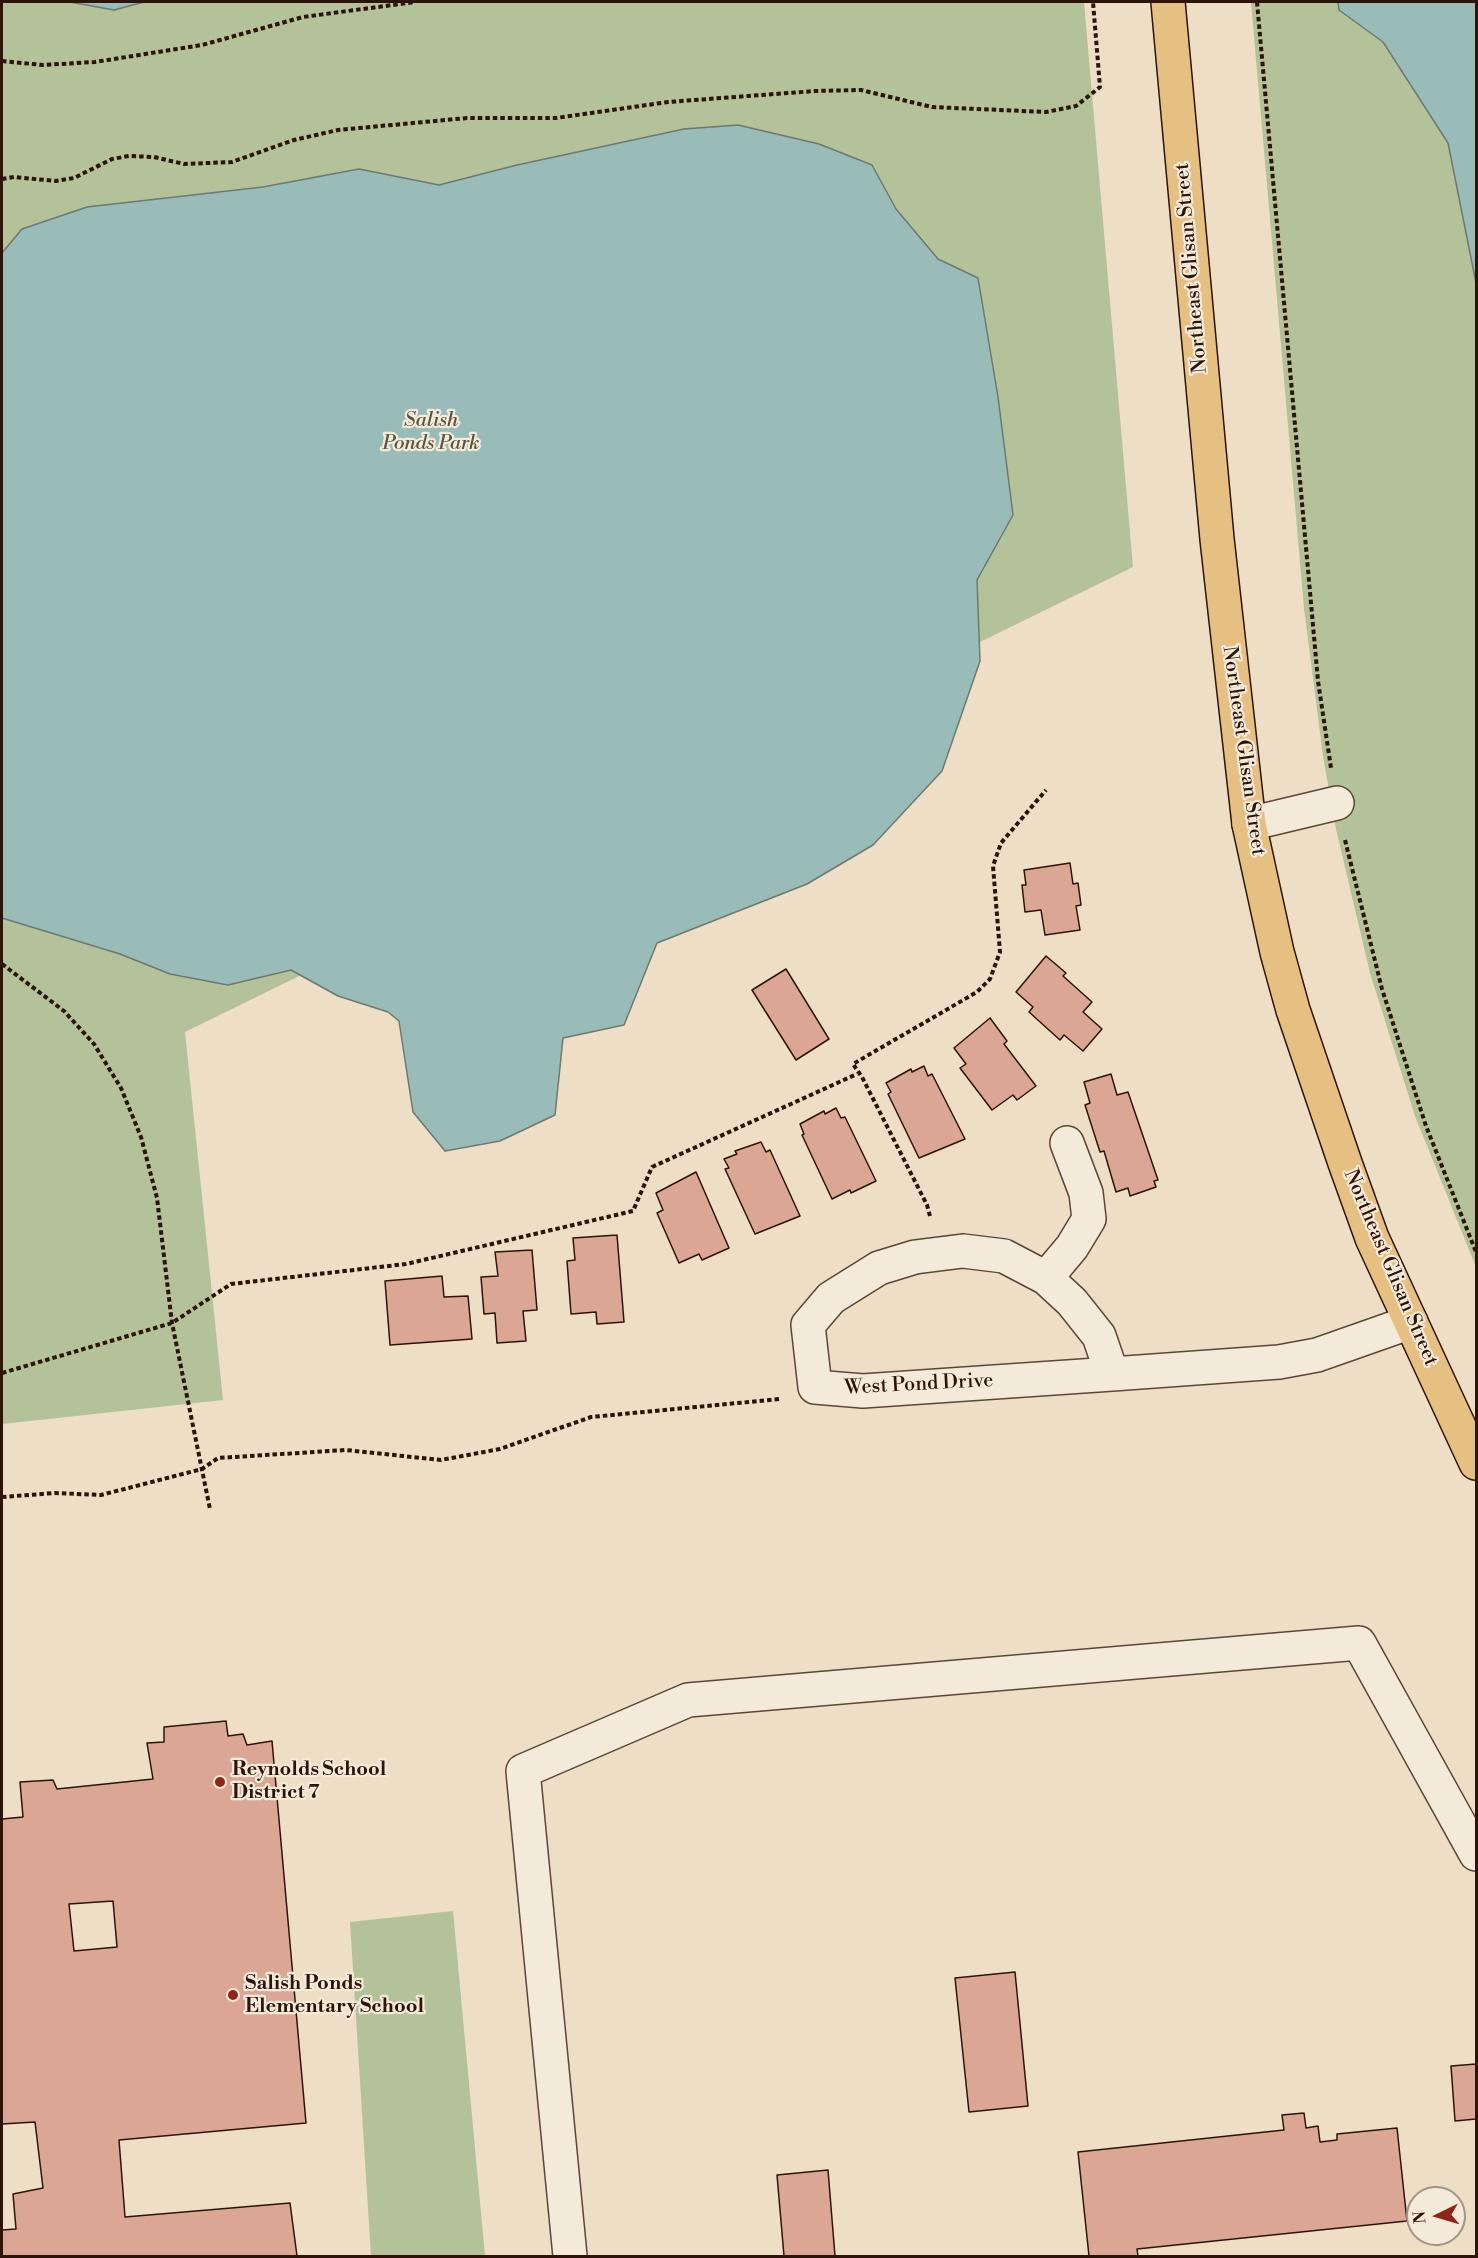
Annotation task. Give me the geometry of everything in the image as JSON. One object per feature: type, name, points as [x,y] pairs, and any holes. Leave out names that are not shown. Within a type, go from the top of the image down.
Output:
[{"type":"main road","name":"Northeast Glisan Street","points":[[1168,2],[1217,539],[1249,824],[1277,952],[1320,1095],[1372,1239],[1476,1463]]},
{"type":"lane","points":[[1249,824],[1337,803]]},
{"type":"lane","points":[[1046,1278],[1072,1247],[1089,1219],[1086,1192],[1067,1143]]},
{"type":"lane","points":[[815,1387],[808,1325],[831,1298],[879,1268],[938,1252],[963,1251],[1004,1256],[1046,1278],[1072,1302],[1099,1336],[1112,1374]]},
{"type":"lane","name":"West Pond Drive","points":[[815,1387],[863,1391],[1279,1362],[1317,1355],[1411,1322]]},
{"type":"lane","points":[[570,2256],[523,1771],[688,1700],[1359,1643],[1476,1854]]},
{"type":"path","points":[[2,61],[43,65],[95,62],[202,45],[303,17],[415,2]]},
{"type":"path","points":[[2,179],[14,177],[56,181],[74,178],[112,159],[129,156],[154,157],[184,164],[232,162],[294,140],[338,130],[467,118],[556,118],[668,102],[814,91],[861,90],[932,107],[1046,112],[1076,106],[1100,87],[1093,2]]},
{"type":"path","points":[[1257,2],[1316,657],[1337,803],[1382,989],[1426,1126],[1476,1252]]},
{"type":"path","points":[[938,1252],[927,1205],[862,1077],[857,1074],[853,1064],[977,992],[990,979],[1000,952],[993,867],[1001,843],[1046,790]]},
{"type":"path","points":[[2,964],[64,1011],[94,1044],[121,1089],[141,1137],[157,1198],[172,1323],[210,1509]]},
{"type":"path","points":[[2,1373],[172,1323],[231,1284],[406,1264],[633,1211],[652,1167],[857,1074]]},
{"type":"path","points":[[2,1497],[55,1493],[101,1495],[202,1469],[218,1458],[346,1450],[441,1460],[500,1449],[591,1417],[787,1399],[815,1387]]},
{"type":"green space","name":"Salish Ponds Park","points":[[2,2],[1084,2],[1133,567],[185,1032],[223,1400],[2,1424]]},
{"type":"green space","points":[[1251,2],[1338,2],[1339,10],[1383,42],[1448,143],[1476,283],[1476,1267],[1415,1116],[1370,973],[1336,829],[1323,756],[1304,608]]},
{"type":"green space","points":[[453,1911],[485,2256],[371,2256],[350,1922]]},
{"type":"water","points":[[70,2],[144,2],[114,10]]},
{"type":"water","points":[[1338,2],[1476,2],[1476,283],[1448,143],[1383,42],[1339,10]]},
{"type":"water","name":"Salish Ponds Park","points":[[738,125],[819,144],[872,165],[896,209],[938,259],[978,278],[998,397],[1013,515],[977,580],[980,661],[942,771],[873,845],[807,884],[657,943],[624,1025],[563,1038],[555,1115],[500,1141],[445,1151],[413,1112],[399,1021],[388,1012],[338,996],[291,970],[228,985],[170,974],[120,954],[2,918],[2,253],[22,229],[87,207],[263,187],[359,169],[439,185],[517,165],[684,129]]},
{"type":"building","points":[[1070,863],[1073,884],[1078,883],[1081,905],[1076,906],[1080,930],[1045,935],[1041,910],[1025,912],[1022,885],[1026,885],[1024,870]]},
{"type":"building","points":[[1046,956],[1066,973],[1063,976],[1092,1002],[1083,1012],[1102,1029],[1083,1051],[1064,1035],[1060,1040],[1029,1012],[1033,1007],[1016,992]]},
{"type":"building","points":[[786,969],[829,1039],[796,1060],[752,990]]},
{"type":"building","points":[[990,1018],[1007,1041],[1004,1044],[1036,1086],[1017,1100],[1013,1095],[992,1110],[960,1068],[966,1064],[954,1048]]},
{"type":"building","points":[[924,1066],[928,1076],[932,1074],[965,1139],[919,1158],[888,1094],[891,1092],[886,1083],[911,1069],[912,1072]]},
{"type":"building","points":[[1111,1074],[1117,1095],[1128,1092],[1158,1180],[1154,1181],[1156,1187],[1130,1196],[1128,1188],[1116,1192],[1104,1151],[1100,1152],[1085,1105],[1090,1103],[1084,1082]]},
{"type":"building","points":[[836,1108],[841,1118],[845,1117],[876,1181],[832,1199],[802,1135],[804,1134],[800,1124],[824,1111],[825,1114]]},
{"type":"building","points":[[761,1142],[766,1152],[770,1150],[800,1216],[755,1234],[725,1169],[729,1168],[724,1159],[737,1154],[735,1151]]},
{"type":"building","points":[[696,1172],[729,1248],[702,1260],[699,1254],[679,1263],[657,1213],[663,1210],[656,1193]]},
{"type":"building","points":[[617,1235],[624,1322],[597,1324],[596,1312],[571,1314],[567,1261],[575,1260],[573,1238]]},
{"type":"building","points":[[532,1250],[537,1310],[523,1311],[526,1341],[497,1343],[495,1313],[484,1314],[481,1277],[498,1276],[495,1252]]},
{"type":"building","points":[[442,1276],[444,1297],[468,1296],[472,1339],[390,1345],[385,1281]]},
{"type":"building","points":[[226,1721],[228,1736],[243,1734],[247,1745],[272,1741],[306,2123],[119,2140],[125,2217],[290,2203],[297,2256],[2,2256],[2,2230],[16,2229],[13,2194],[43,2188],[35,2122],[2,2124],[2,1819],[23,1817],[20,1782],[53,1780],[57,1789],[153,1779],[147,1743],[164,1742],[164,1727]],"holes":[[[113,1901],[117,1947],[74,1951],[69,1904]]]},
{"type":"building","points":[[1015,1972],[1028,2106],[969,2112],[955,1978]]},
{"type":"building","points":[[1476,2064],[1476,2119],[1455,2121],[1451,2066]]},
{"type":"building","points":[[1304,2113],[1306,2128],[1318,2126],[1320,2142],[1337,2140],[1337,2134],[1397,2128],[1406,2221],[1137,2249],[1138,2256],[1089,2256],[1078,2152],[1284,2130],[1282,2115]]},
{"type":"building","points":[[828,2170],[835,2256],[784,2256],[777,2175]]},
{"type":"place","name":"Reynolds School District 7","points":[[220,1782]]},
{"type":"place","name":"Salish Ponds Elementary School","points":[[233,1995]]}]
